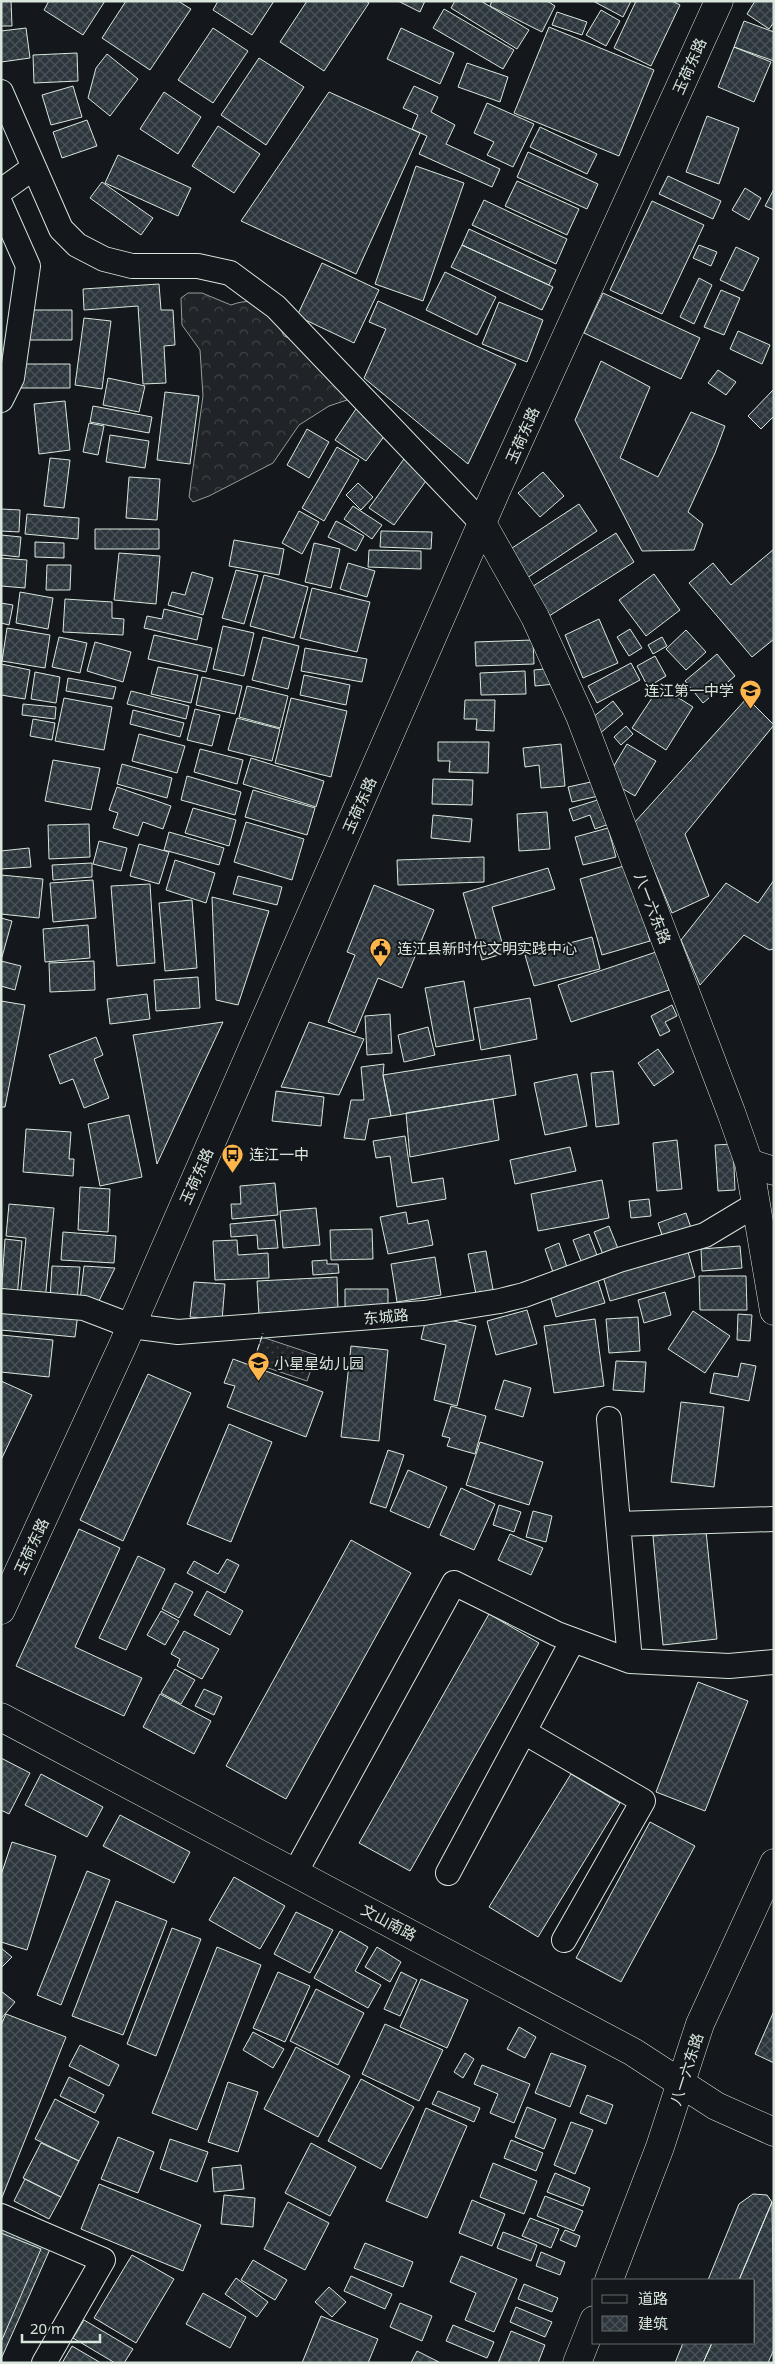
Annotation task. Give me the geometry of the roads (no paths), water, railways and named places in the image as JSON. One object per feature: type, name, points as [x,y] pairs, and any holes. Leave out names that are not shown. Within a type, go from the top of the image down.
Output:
[{"type":"main road","name":"玉荷东路","points":[[1,1610],[131,1326],[482,523],[719,1]]},
{"type":"main road","name":"八一六东路","points":[[482,523],[535,617],[580,716],[761,1167],[774,1311]]},
{"type":"main road","name":"文山南路","points":[[1,1717],[632,2052],[716,2106],[774,2132]]},
{"type":"main road","name":"八一六东路","points":[[609,2279],[682,2084],[700,2024],[774,1863]]},
{"type":"main road","points":[[577,2363],[592,2325]]},
{"type":"street","points":[[1,92],[61,229],[77,245],[104,259],[132,266],[198,266],[230,273],[276,307],[482,523]]},
{"type":"street","points":[[1,191],[33,168]]},
{"type":"street","points":[[1,205],[28,266],[12,378],[1,400]]},
{"type":"street","name":"东城路","points":[[1,1302],[84,1308],[131,1326],[178,1332],[390,1316],[500,1301],[524,1295],[619,1260],[705,1235],[764,1198]]},
{"type":"street","points":[[609,1419],[630,1662]]},
{"type":"street","points":[[618,1524],[774,1519]]},
{"type":"street","points":[[295,1872],[454,1583],[574,1640],[630,1662],[729,1666],[774,1662]]},
{"type":"street","points":[[448,1873],[574,1640]]},
{"type":"street","points":[[524,1732],[643,1801],[564,1940]]},
{"type":"street","points":[[1,2216],[103,2260],[44,2363]]},
{"type":"place","name":"连江第一中学","points":[[750,709]]},
{"type":"place","name":"连江县新时代文明实践中心","points":[[381,967]]},
{"type":"place","name":"连江一中","points":[[233,1173]]},
{"type":"place","name":"小星星幼儿园","points":[[258,1382]]}]
